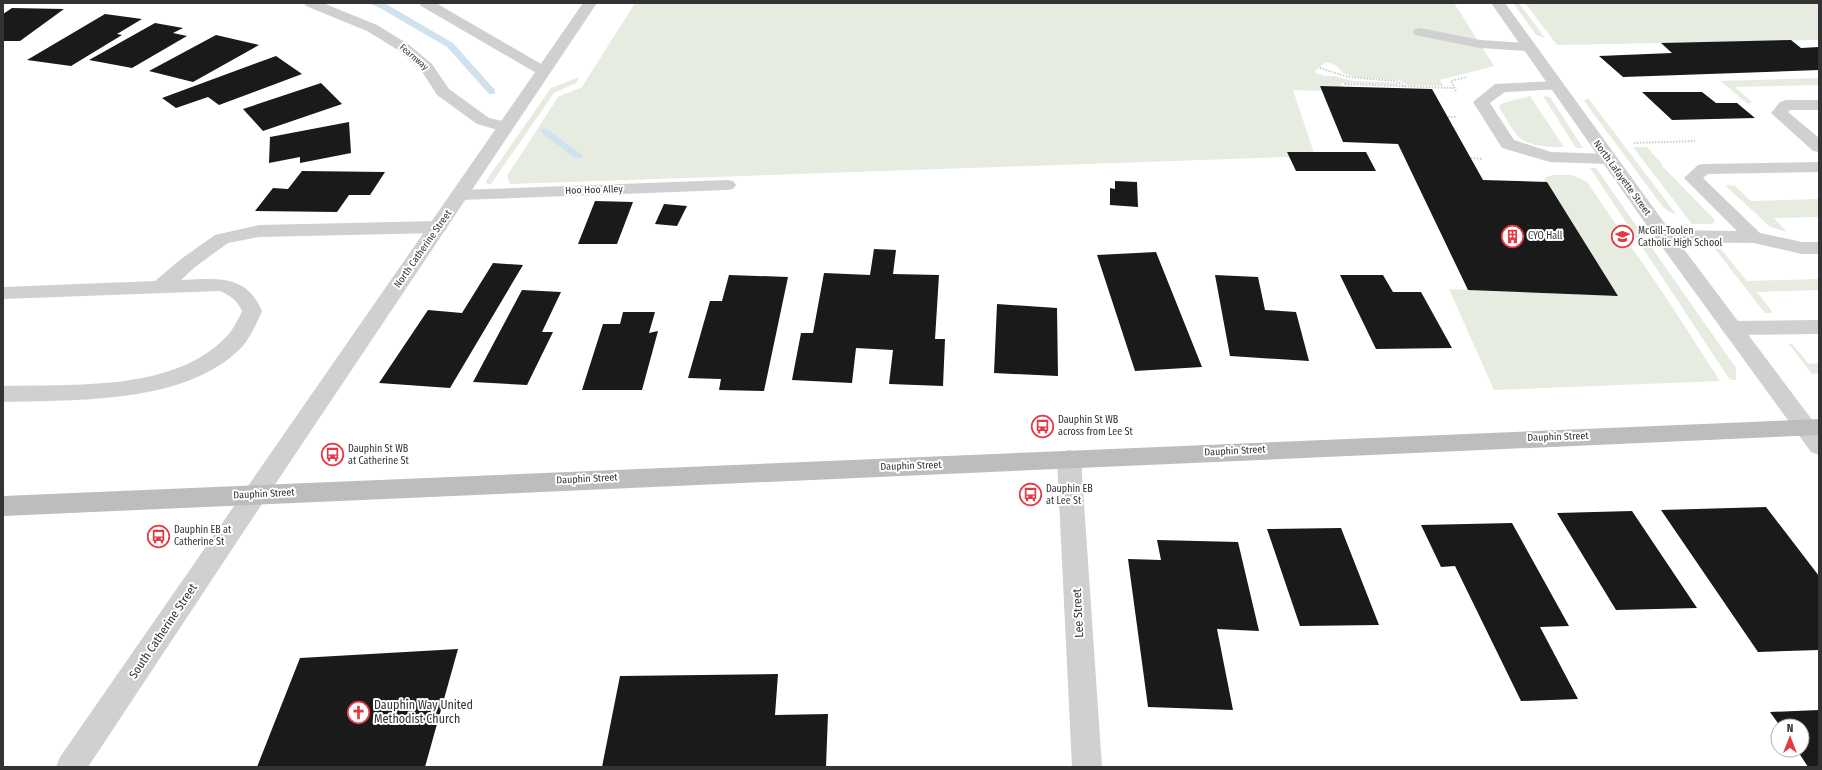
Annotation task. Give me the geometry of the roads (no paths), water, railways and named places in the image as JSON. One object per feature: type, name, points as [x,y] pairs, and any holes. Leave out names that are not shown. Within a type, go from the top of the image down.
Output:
[{"type":"main road","name":"Dauphin Street","points":[[3,506],[1069,459],[1815,433]]},
{"type":"street","name":"Fearnway","points":[[311,3],[372,28],[403,47],[427,67],[443,92],[484,121],[505,127]]},
{"type":"street","points":[[426,3],[543,71]]},
{"type":"street","name":"North Catherine Street","points":[[255,494],[590,3]]},
{"type":"street","name":"North Lafayette Street","points":[[1498,3],[1528,47],[1731,328],[1815,433]]},
{"type":"street","points":[[1420,32],[1480,44],[1528,47]]},
{"type":"street","points":[[1556,86],[1501,87],[1481,102],[1508,144],[1550,157],[1609,159]]},
{"type":"street","points":[[1819,105],[1786,105],[1779,113],[1819,147]]},
{"type":"street","points":[[1754,238],[1693,178],[1704,169],[1819,167]]},
{"type":"street","name":"Hoo Hoo Alley","points":[[460,195],[727,185]]},
{"type":"street","points":[[162,286],[188,263],[222,239],[259,231],[438,226]]},
{"type":"street","points":[[1664,236],[1754,238],[1802,248],[1819,248]]},
{"type":"street","points":[[3,293],[222,285],[237,290],[248,300],[252,311],[245,326],[233,342],[211,360],[177,376],[149,385],[120,390],[3,394]]},
{"type":"street","points":[[1731,328],[1819,327]]},
{"type":"street","name":"Lee Street","points":[[1069,459],[1087,767]]},
{"type":"street","name":"South Catherine Street","points":[[70,767],[255,494]]},
{"type":"waterway","points":[[372,3],[383,6],[450,45],[492,92]]},
{"type":"waterway","points":[[545,131],[578,156]]},
{"type":"place","name":"CYO Hall","points":[[1512,236]]},
{"type":"place","name":"McGill-Toolen Catholic High School","points":[[1622,237]]},
{"type":"place","name":"Dauphin St WB across from Lee St","points":[[1042,426]]},
{"type":"place","name":"Dauphin St WB at Catherine St","points":[[333,455]]},
{"type":"place","name":"Dauphin EB at Lee St","points":[[1031,495]]},
{"type":"place","name":"Dauphin EB at Catherine St","points":[[159,536]]},
{"type":"place","name":"Dauphin Way United Methodist Church","points":[[359,712]]}]
